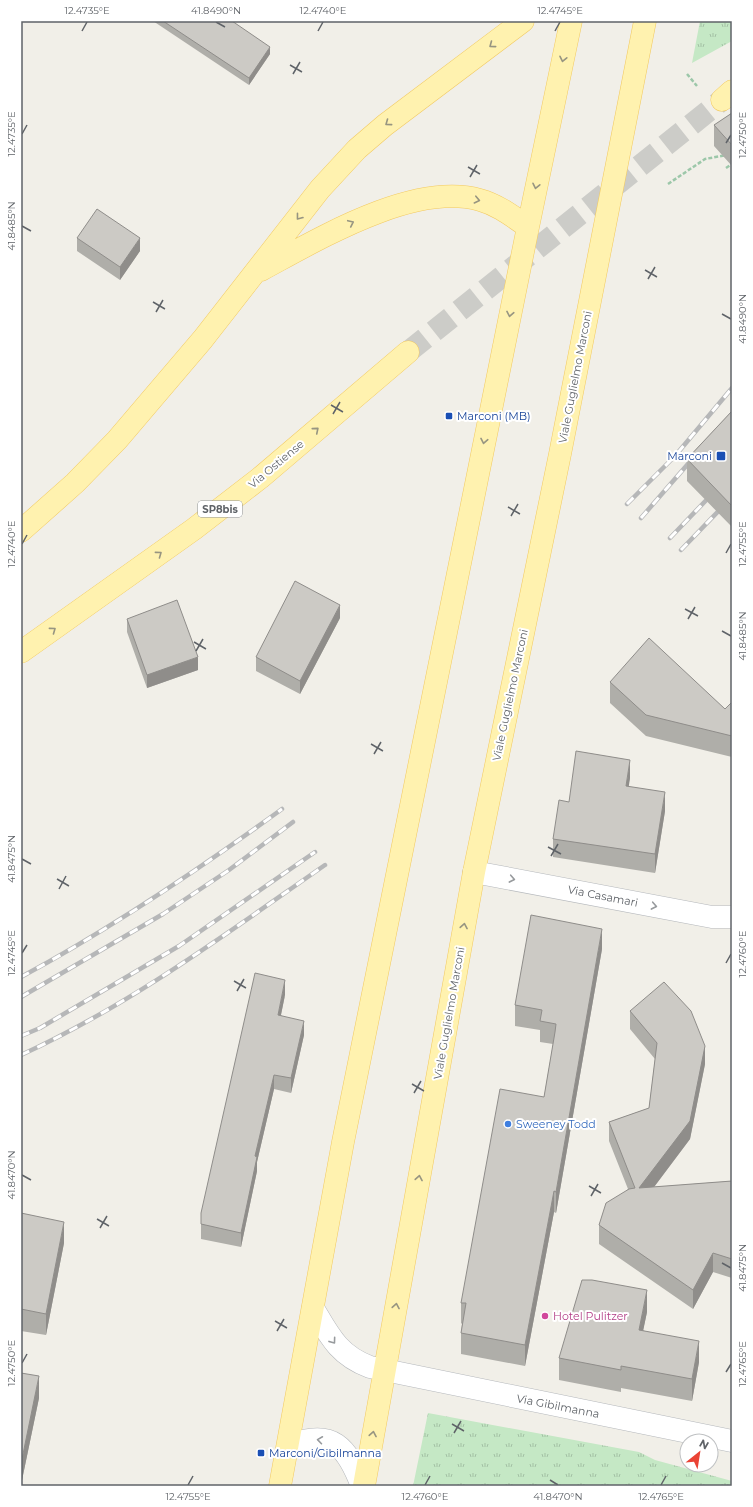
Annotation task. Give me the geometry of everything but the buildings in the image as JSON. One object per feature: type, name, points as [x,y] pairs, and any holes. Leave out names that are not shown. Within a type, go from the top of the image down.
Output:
[{"type":"main road","points":[[21,531],[75,483],[117,440],[203,339],[320,189],[358,149],[385,125],[523,21]]},
{"type":"main road","points":[[280,1486],[346,1126],[571,21]]},
{"type":"main road","name":"Viale Guglielmo Marconi","points":[[363,1486],[474,872],[560,454],[645,21]]},
{"type":"main road","points":[[254,273],[357,220],[392,208],[426,199],[450,197],[479,200],[504,210],[528,227]]},
{"type":"main road","name":"Via Ostiense","points":[[21,652],[194,529],[260,478],[408,352]]},
{"type":"street","name":"Via Casamari","points":[[474,872],[712,917],[732,917]]},
{"type":"street","points":[[313,1308],[333,1342],[342,1351],[358,1363],[385,1371]]},
{"type":"street","name":"Via Gibilmanna","points":[[385,1371],[732,1442]]},
{"type":"street","name":"Viale Guglielmo Marconi","points":[[288,1446],[301,1441],[316,1439],[333,1444],[349,1456],[363,1486]]},
{"type":"path","points":[[668,184],[705,159],[732,154]]},
{"type":"path","points":[[726,168],[732,164]]},
{"type":"green space","points":[[700,21],[732,21],[732,41],[692,63]]},
{"type":"green space","points":[[428,1413],[639,1452],[655,1460],[679,1467],[679,1473],[703,1473],[732,1481],[732,1486],[413,1486]]},
{"type":"tunnel","points":[[408,352],[722,100]]},
{"type":"railway","points":[[627,504],[675,456],[732,388]]},
{"type":"railway","points":[[641,518],[694,457]]},
{"type":"railway","points":[[670,538],[714,492]]},
{"type":"railway","points":[[681,550],[732,497]]},
{"type":"railway","points":[[21,977],[88,939],[154,898],[282,809]]},
{"type":"railway","points":[[21,997],[163,914],[229,870],[293,822]]},
{"type":"railway","points":[[21,1036],[40,1028],[179,946],[315,852]]},
{"type":"railway","points":[[21,1055],[101,1014],[139,991],[214,942],[325,865]]},
{"type":"place","name":"Marconi (MB)","points":[[449,416]]},
{"type":"place","name":"Marconi","points":[[721,456]]},
{"type":"place","name":"Sweeney Todd","points":[[508,1124]]},
{"type":"place","name":"Hotel Pulitzer","points":[[545,1316]]},
{"type":"place","name":"Marconi/Gibilmanna","points":[[261,1453]]}]
